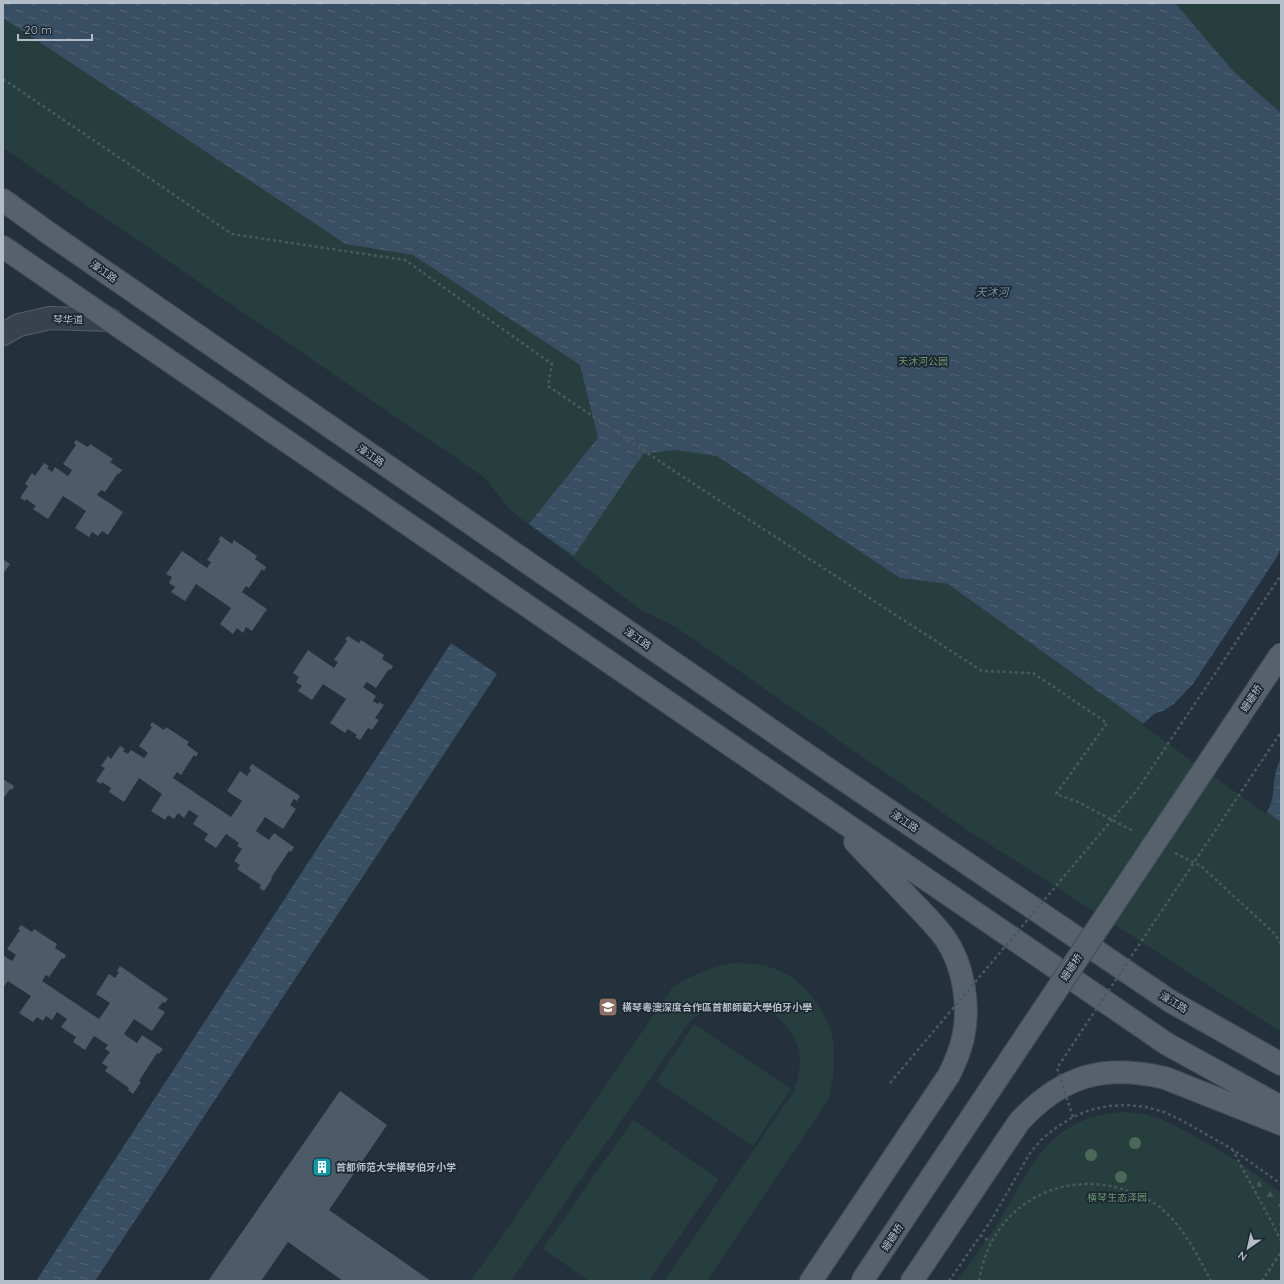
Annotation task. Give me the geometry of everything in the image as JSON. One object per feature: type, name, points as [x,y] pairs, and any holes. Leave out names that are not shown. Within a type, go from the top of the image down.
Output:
[{"type":"main road","name":"濠江路","points":[[3,200],[50,234],[799,750],[1170,1001],[1281,1064]]},
{"type":"main road","points":[[3,247],[1167,1044],[1281,1107]]},
{"type":"main road","name":"姗姗桥","points":[[862,1281],[1281,654]]},
{"type":"main road","points":[[811,1281],[949,1075],[957,1057],[963,1037],[966,1017],[962,977],[946,940],[934,924],[824,810]]},
{"type":"main road","points":[[912,1281],[1019,1122],[1032,1107],[1048,1094],[1066,1084],[1085,1077],[1104,1073],[1125,1071],[1145,1073],[1165,1078],[1281,1124]]},
{"type":"street","name":"琴华道","points":[[3,334],[19,326],[50,318],[111,320]]},
{"type":"path","points":[[3,79],[232,234],[405,260],[552,364],[548,386],[683,477],[982,672],[1032,673],[1107,723],[1056,794],[1078,802],[1140,834]]},
{"type":"path","points":[[890,1083],[1137,790],[1281,575]]},
{"type":"path","points":[[1073,1117],[1057,1068],[1281,732]]},
{"type":"path","points":[[1174,852],[1201,866],[1275,934],[1281,944]]},
{"type":"path","points":[[949,1281],[992,1219],[1030,1153],[1057,1127],[1073,1117],[1090,1110],[1108,1106],[1127,1105],[1146,1107],[1164,1112],[1232,1149],[1281,1184]]},
{"type":"path","points":[[1232,1149],[1281,1241]]},
{"type":"path","points":[[979,1281],[981,1265],[991,1242],[1005,1221],[1023,1204],[1045,1192],[1069,1185],[1098,1184],[1126,1190],[1152,1202],[1174,1221],[1196,1253],[1211,1281]]},
{"type":"path","points":[[980,1235],[991,1242]]},
{"type":"path","points":[[1262,1281],[1281,1252]]},
{"type":"green space","name":"天沐河","points":[[3,3],[1281,3],[1281,1032],[969,831],[676,627],[641,610],[510,510],[485,478],[3,148]]},
{"type":"green space","points":[[733,963],[753,964],[774,968],[791,977],[805,989],[824,1014],[830,1028],[833,1041],[834,1070],[828,1100],[707,1281],[664,1281],[794,1091],[800,1066],[800,1056],[796,1042],[783,1022],[764,1008],[741,1002],[729,1002],[713,1006],[690,1021],[511,1281],[471,1281],[673,987],[687,978],[702,972]]},
{"type":"green space","points":[[694,1024],[791,1089],[753,1146],[656,1081]]},
{"type":"green space","name":"横琴生态泽园","points":[[1127,1112],[1144,1114],[1161,1119],[1178,1127],[1228,1155],[1281,1193],[1281,1281],[957,1281],[999,1221],[1023,1180],[1047,1146],[1062,1133],[1079,1122],[1101,1115]]},
{"type":"green space","points":[[633,1120],[719,1179],[649,1281],[589,1281],[543,1249]]},
{"type":"green space","points":[[1244,1166],[1281,1193],[1281,1228],[1258,1187]]},
{"type":"water","name":"天沐河","points":[[3,3],[1175,3],[1233,71],[1281,113],[1281,822],[948,584],[900,578],[717,456],[675,450],[643,454],[574,556],[529,524],[598,438],[580,365],[413,255],[346,244],[3,18]]},
{"type":"water","points":[[451,643],[497,674],[95,1281],[36,1281]]},
{"type":"pier","points":[[1281,546],[1281,757],[1276,770],[1273,795],[1266,814],[1142,725],[1154,714],[1165,710],[1175,703],[1193,684],[1271,566],[1278,555]]},
{"type":"building","points":[[76,440],[88,447],[90,444],[113,459],[110,462],[122,470],[119,474],[118,473],[105,492],[101,490],[97,495],[123,512],[108,535],[102,531],[98,536],[92,532],[89,537],[75,528],[86,511],[63,496],[48,519],[33,509],[36,506],[26,499],[25,501],[20,498],[28,486],[25,484],[32,473],[35,476],[44,463],[49,466],[47,468],[52,472],[55,467],[68,476],[72,470],[63,464],[76,445],[74,443]]},
{"type":"building","points":[[221,536],[232,544],[234,540],[257,556],[255,559],[266,567],[264,571],[262,569],[249,588],[246,586],[242,592],[267,609],[252,631],[246,627],[243,633],[237,628],[233,634],[220,624],[231,608],[196,584],[185,601],[171,592],[175,587],[169,583],[172,577],[166,574],[182,551],[207,568],[211,562],[207,560],[220,541],[218,540]]},
{"type":"building","points":[[3,559],[10,564],[3,574]]},
{"type":"building","points":[[348,636],[359,643],[361,640],[384,655],[382,659],[393,666],[391,670],[389,669],[376,688],[367,682],[363,687],[376,696],[373,701],[384,705],[375,718],[379,720],[372,730],[368,728],[360,740],[355,737],[357,735],[348,729],[345,733],[330,723],[346,699],[323,684],[312,700],[298,691],[302,686],[296,682],[299,677],[293,673],[308,650],[334,668],[338,662],[334,660],[347,641],[345,639]]},
{"type":"building","points":[[152,722],[164,730],[166,727],[189,742],[187,745],[198,753],[196,757],[194,755],[181,775],[177,772],[173,778],[231,817],[242,801],[227,791],[240,771],[247,776],[251,770],[249,768],[252,764],[300,796],[297,801],[294,799],[290,805],[296,809],[283,829],[265,817],[256,831],[269,840],[274,833],[294,847],[291,852],[289,851],[264,891],[259,888],[261,885],[237,869],[240,865],[234,861],[242,849],[237,846],[239,843],[226,834],[216,848],[204,840],[208,834],[193,824],[198,816],[189,810],[184,818],[178,813],[174,819],[168,815],[165,820],[151,811],[162,794],[139,778],[124,802],[109,792],[111,788],[102,782],[101,784],[96,781],[105,768],[101,766],[108,756],[111,759],[120,746],[125,749],[123,751],[128,754],[131,750],[144,758],[148,753],[139,746],[152,727],[150,726]]},
{"type":"building","points":[[3,779],[14,786],[3,799]]},
{"type":"building","points":[[21,925],[32,932],[34,929],[57,944],[55,948],[66,955],[64,959],[62,958],[49,977],[46,975],[42,981],[99,1019],[110,1003],[96,994],[109,974],[115,978],[119,972],[117,971],[120,966],[168,999],[158,1008],[165,1012],[152,1031],[134,1019],[124,1034],[137,1043],[142,1035],[163,1049],[159,1054],[157,1053],[139,1081],[141,1082],[133,1094],[128,1090],[129,1088],[105,1071],[108,1067],[102,1063],[110,1052],[105,1049],[108,1045],[94,1036],[85,1050],[73,1042],[76,1037],[61,1027],[67,1019],[57,1012],[52,1020],[46,1016],[43,1021],[37,1017],[33,1022],[19,1013],[31,996],[8,981],[3,988],[3,955],[12,961],[16,955],[7,949],[20,930],[18,929]]},
{"type":"building","name":"首都师范大学横琴伯牙小学","points":[[340,1091],[387,1125],[329,1210],[431,1281],[343,1281],[288,1242],[261,1281],[208,1281]]},
{"type":"place","name":"橫琴粵澳深度合作區首都師範大學伯牙小學","points":[[608,1007]]},
{"type":"place","name":"首都师范大学横琴伯牙小学","points":[[322,1167]]},
{"type":"park label","name":"天沐河公园","points":[[923,361]]}]
